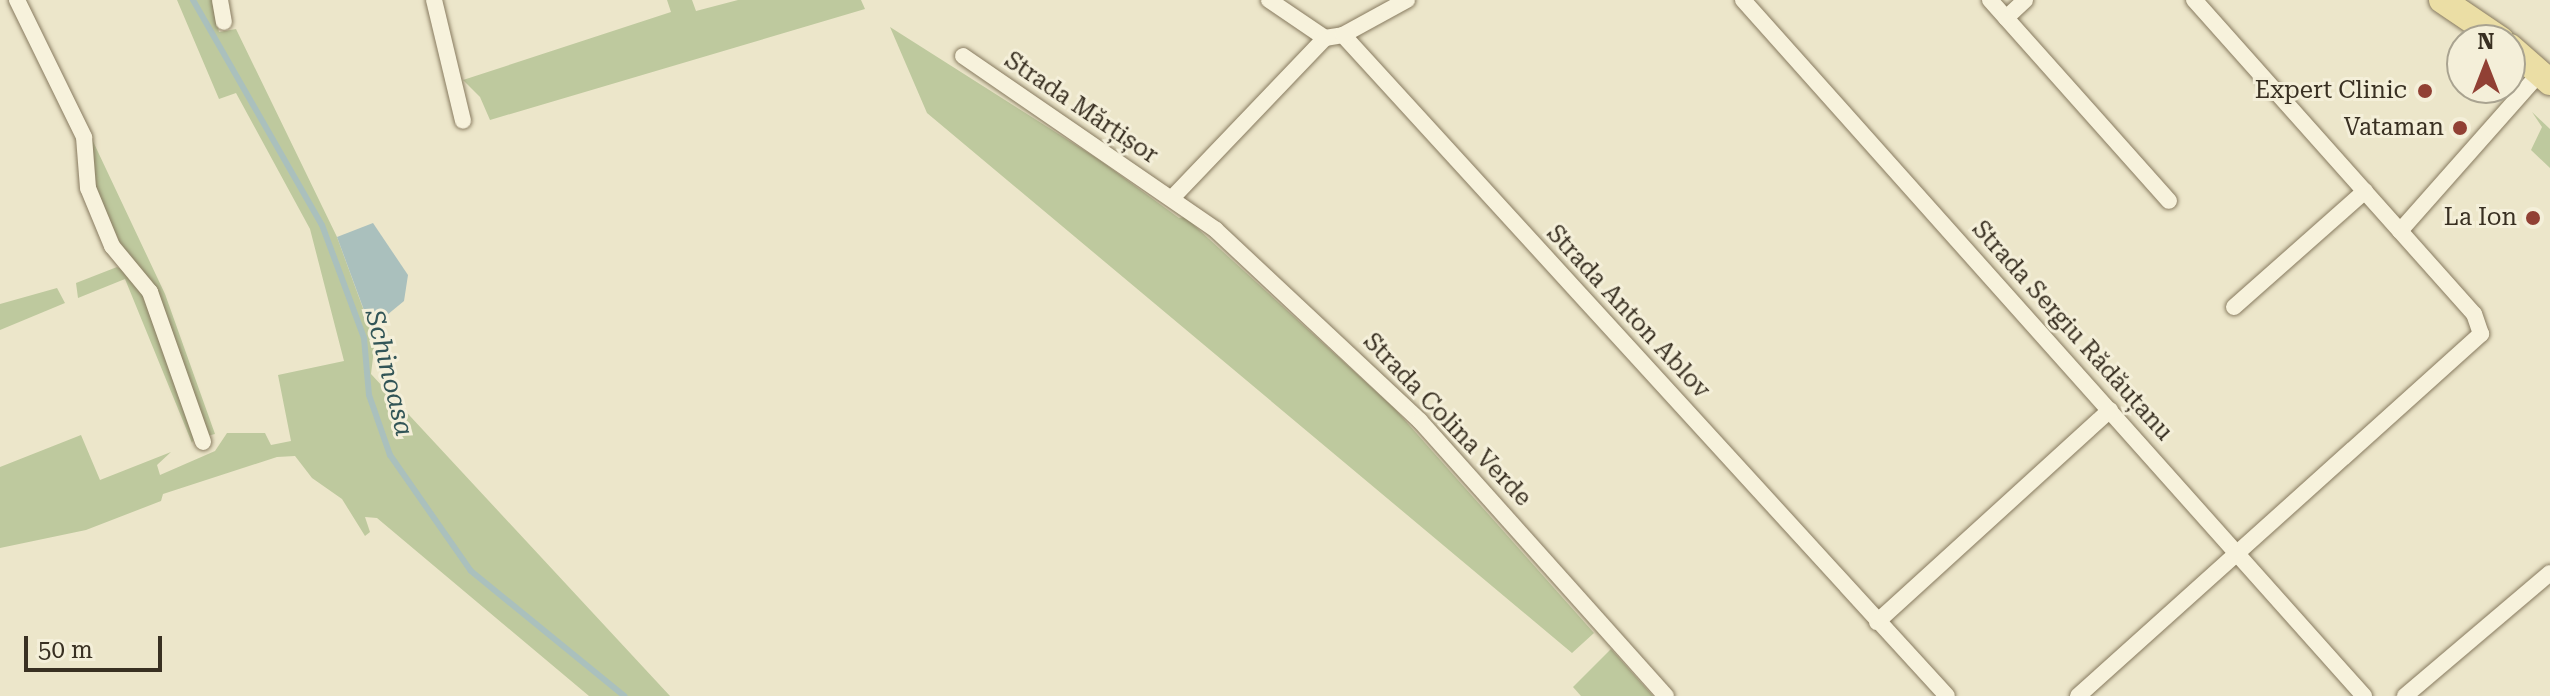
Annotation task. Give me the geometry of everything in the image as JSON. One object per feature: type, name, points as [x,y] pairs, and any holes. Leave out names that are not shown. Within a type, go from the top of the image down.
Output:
[{"type":"main road","points":[[2442,0],[2477,24]]},
{"type":"main road","points":[[2526,61],[2545,78]]},
{"type":"street","points":[[17,0],[84,137],[88,188],[112,246],[150,292],[203,442]]},
{"type":"street","points":[[220,0],[224,22]]},
{"type":"street","points":[[434,0],[463,121]]},
{"type":"street","points":[[1269,0],[1325,38]]},
{"type":"street","points":[[1174,196],[1325,38],[1343,35],[1407,0]]},
{"type":"street","name":"Strada Sergiu Rădăuțanu","points":[[1743,0],[2239,552],[2364,696]]},
{"type":"street","points":[[1990,0],[2169,201]]},
{"type":"street","points":[[2006,18],[2025,0]]},
{"type":"street","points":[[2078,696],[2360,439],[2476,343],[2481,323],[2194,0]]},
{"type":"street","name":"Strada Anton Ablov","points":[[1343,35],[1947,696]]},
{"type":"street","name":"Strada Mărțișor","points":[[963,56],[1120,167],[1174,196]]},
{"type":"street","points":[[2400,231],[2545,78]]},
{"type":"street","points":[[2234,307],[2365,191]]},
{"type":"street","name":"Strada Colina Verde","points":[[1174,196],[1420,421],[1666,696]]},
{"type":"street","points":[[1877,622],[2110,410]]},
{"type":"street","points":[[2405,696],[2550,573]]},
{"type":"green space","points":[[177,0],[212,0],[219,32],[236,29],[337,237],[375,341],[371,374],[670,696],[589,696],[377,518],[365,517],[370,532],[365,536],[342,499],[312,478],[295,456],[277,457],[163,494],[161,501],[86,530],[0,548],[0,467],[81,435],[100,480],[171,452],[157,465],[160,475],[215,451],[227,433],[265,433],[271,445],[291,441],[278,375],[344,361],[310,229],[236,93],[219,99]]},
{"type":"green space","points":[[667,0],[692,0],[696,11],[738,0],[861,0],[865,9],[490,120],[480,97],[463,80],[671,12]]},
{"type":"green space","points":[[890,27],[1098,159],[1179,218],[1185,217],[1394,408],[1594,633],[1572,653],[927,113]]},
{"type":"green space","points":[[2532,112],[2550,129],[2550,168],[2531,150],[2542,127]]},
{"type":"green space","points":[[90,135],[165,294],[215,434],[207,436],[151,280],[124,252],[95,187]]},
{"type":"green space","points":[[117,267],[133,275],[147,301],[195,436],[192,443],[125,279],[78,298],[76,283]]},
{"type":"green space","points":[[57,288],[65,303],[0,330],[0,304]]},
{"type":"green space","points":[[1611,649],[1653,696],[1581,696],[1573,687]]},
{"type":"water","points":[[373,223],[408,275],[404,301],[381,320],[365,313],[337,237]]},
{"type":"waterway","name":"Schinoasa","points":[[193,0],[322,225],[364,338],[369,395],[390,455],[471,571],[624,696]]},
{"type":"place","name":"Expert Clinic","points":[[2425,91]]},
{"type":"place","name":"Vataman","points":[[2460,128]]},
{"type":"place","name":"La Ion","points":[[2533,218]]}]
